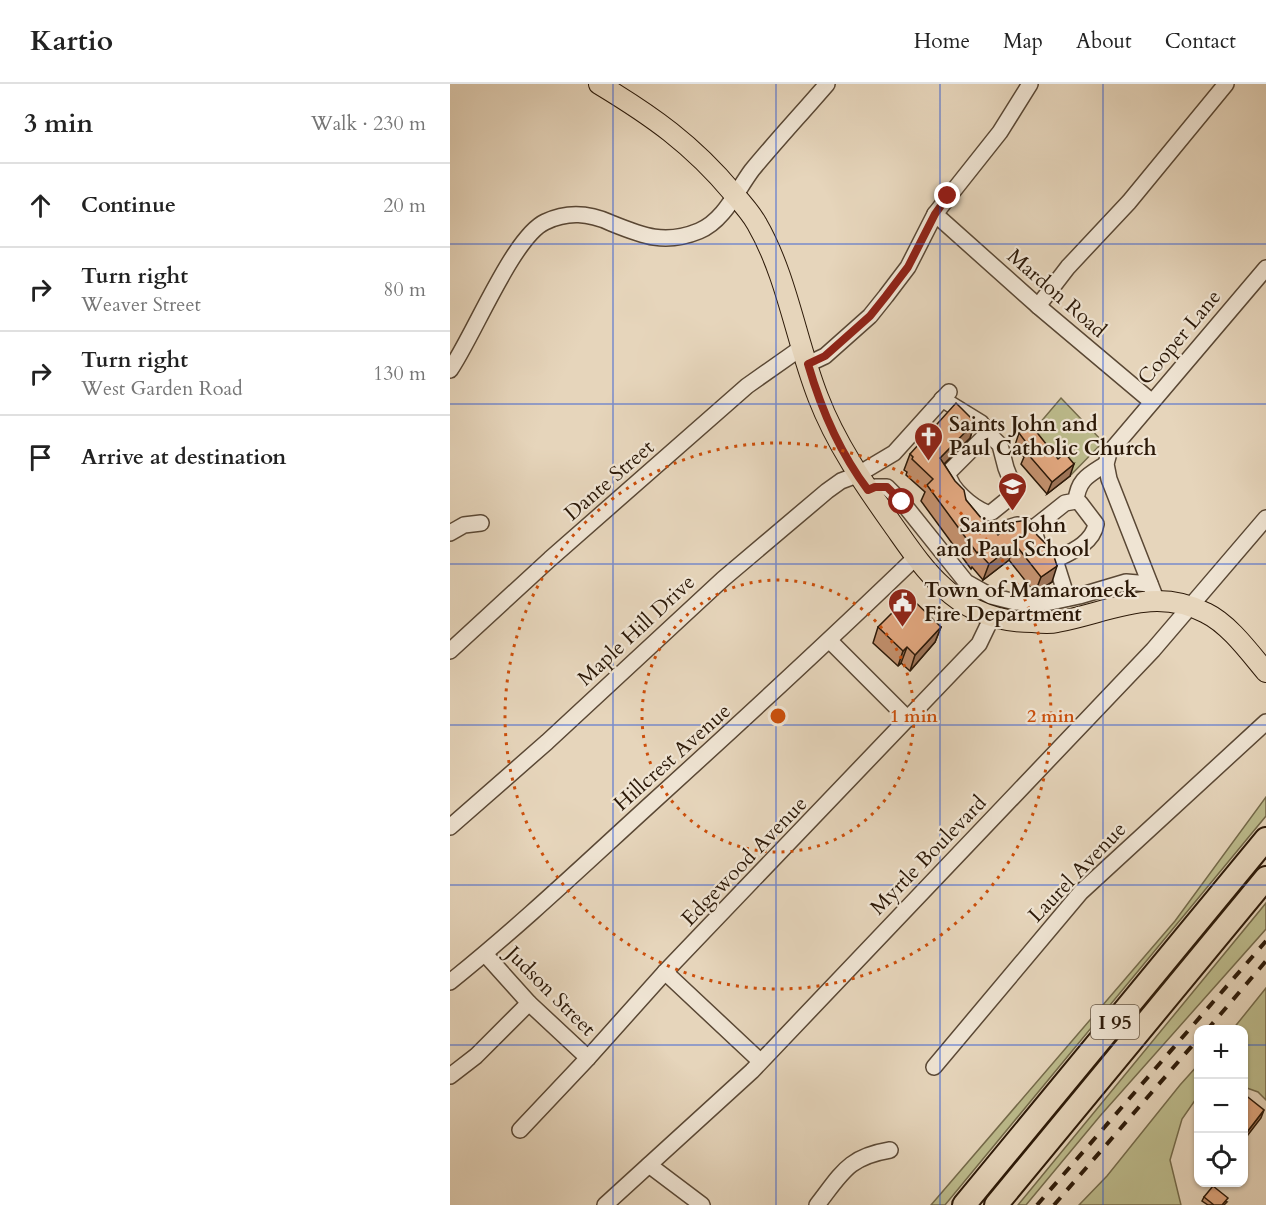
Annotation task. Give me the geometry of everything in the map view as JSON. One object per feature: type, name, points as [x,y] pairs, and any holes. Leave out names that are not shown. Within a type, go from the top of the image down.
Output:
[{"type":"highway","name":"I 95","points":[[964,1205],[1266,839]]},
{"type":"highway","name":"I 95","points":[[996,1205],[1266,878]]},
{"type":"main road","points":[[599,84],[674,133],[700,156],[757,223],[772,256],[818,396],[837,440],[862,483],[916,557],[945,590],[992,618],[1015,622],[1054,623],[1125,604],[1153,592],[1209,614],[1235,636],[1266,672]]},
{"type":"street","points":[[450,370],[507,267],[528,235],[544,223],[561,217],[593,215],[654,238],[676,238],[701,230],[715,219],[751,172],[827,84]]},
{"type":"street","name":"Dante Street","points":[[450,651],[550,559],[747,386],[805,356],[825,356],[870,316],[908,267],[935,214],[1000,132],[1030,84]]},
{"type":"street","points":[[1038,306],[1068,267],[1130,202],[1226,84]]},
{"type":"street","name":"Mardon Road","points":[[935,214],[1038,306],[1152,402]]},
{"type":"street","name":"Cooper Lane","points":[[1106,464],[1109,453],[1266,268]]},
{"type":"street","name":"Maple Hill Drive","points":[[450,827],[723,579],[826,491],[841,481],[862,483],[894,453],[945,395],[981,423],[988,433]]},
{"type":"street","points":[[988,433],[1000,445],[1015,491],[992,512],[987,513],[968,501],[949,478],[948,473],[988,433]]},
{"type":"street","points":[[1076,501],[1077,489],[1085,477],[1106,464],[1153,592]]},
{"type":"street","points":[[862,483],[875,487],[887,487],[902,502],[966,582],[992,596],[1015,602],[1034,603],[1067,598],[1126,582],[1153,592]]},
{"type":"street","points":[[968,501],[968,510],[987,533],[1017,525],[1025,525],[1034,531],[1038,544],[1055,561],[1067,598]]},
{"type":"street","points":[[1034,531],[1036,526],[1065,504],[1076,501]]},
{"type":"street","points":[[1055,561],[1095,534],[1096,524],[1076,501]]},
{"type":"street","name":"Myrtle Boulevard","points":[[604,1205],[760,1061],[1153,650],[1266,518]]},
{"type":"street","points":[[450,533],[464,525],[481,523]]},
{"type":"street","name":"Hillcrest Avenue","points":[[450,982],[485,954],[830,641],[916,557]]},
{"type":"street","name":"Edgewood Avenue","points":[[520,1130],[665,972],[979,644],[992,618]]},
{"type":"street","points":[[830,641],[908,719]]},
{"type":"street","name":"Laurel Avenue","points":[[934,1067],[1081,892],[1114,859],[1266,722]]},
{"type":"street","name":"Judson Street","points":[[485,954],[529,1003],[588,1058]]},
{"type":"street","points":[[665,972],[760,1061]]},
{"type":"street","points":[[450,1076],[476,1056],[529,1003]]},
{"type":"street","points":[[817,1205],[852,1162],[869,1154],[890,1150]]},
{"type":"street","points":[[649,1165],[702,1205]]},
{"type":"shaded area","points":[[1061,398],[1103,442],[1070,476],[1033,431]]},
{"type":"shaded area","points":[[1266,797],[1266,816],[945,1205],[931,1205],[1175,921]]},
{"type":"shaded area","points":[[1266,903],[1266,929],[1100,1116],[1026,1205],[1018,1205]]},
{"type":"shaded area","points":[[1266,988],[1266,1100],[1258,1092],[1248,1088],[1248,1025],[1236,1025]]},
{"type":"shaded area","points":[[1194,1069],[1194,1102],[1182,1119],[1170,1160],[1181,1205],[1079,1205],[1107,1176]]},
{"type":"building","points":[[956,403],[975,422],[940,458],[964,490],[966,500],[998,535],[1014,522],[1028,520],[1037,535],[1052,550],[1057,566],[1041,577],[1015,544],[989,564],[977,553],[927,485],[933,479],[912,459],[910,454]]},
{"type":"building","points":[[1031,425],[1058,459],[1065,453],[1074,464],[1052,482],[1026,452],[1031,449],[1019,433]]},
{"type":"building","points":[[909,596],[941,627],[915,655],[907,647],[903,651],[878,627]]},
{"type":"building","points":[[1248,1097],[1264,1110],[1248,1131]]},
{"type":"building","points":[[1214,1187],[1228,1198],[1222,1205],[1214,1205],[1204,1197]]},
{"type":"railway","points":[[1037,1205],[1266,941]]},
{"type":"railway","points":[[1211,1025],[1266,961]]},
{"type":"railway","points":[[1054,1205],[1194,1044]]},
{"type":"place","name":"Saints John and Paul Catholic Church","points":[[928,462]]},
{"type":"place","name":"Saints John and Paul School","points":[[1013,512]]},
{"type":"place","name":"Town of Mamaroneck Fire Department","points":[[903,628]]},
{"type":"route","points":[[902,502],[887,487],[875,487],[868,490],[857,475],[837,440],[818,396],[808,364],[825,356],[870,316],[908,267],[935,214],[948,196]]}]
